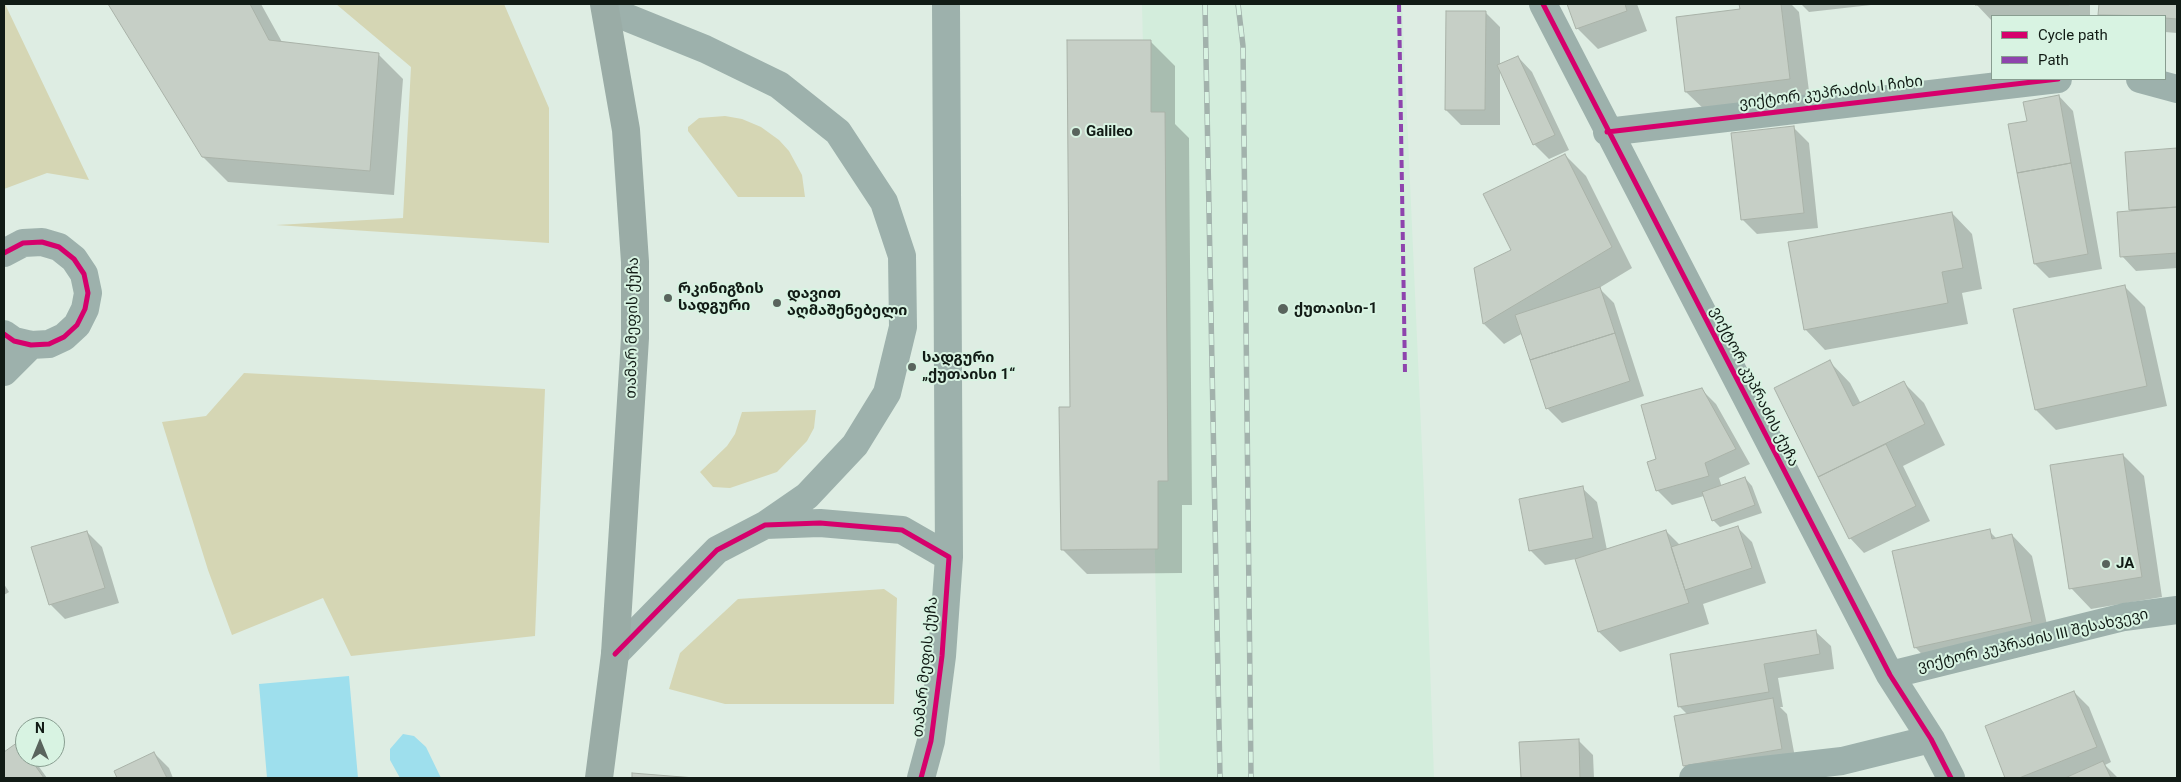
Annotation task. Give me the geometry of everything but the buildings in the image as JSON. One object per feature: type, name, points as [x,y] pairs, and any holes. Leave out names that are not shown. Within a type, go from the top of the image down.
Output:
[{"type":"main road","name":"თამარ მეფის ქუჩა","points":[[599,778],[615,654],[635,338],[635,262],[626,130],[605,7]]},
{"type":"street","name":"თამარ მეფის ქუჩა","points":[[921,778],[931,741],[942,656],[949,557],[946,4]]},
{"type":"street","name":"ვიქტორ კუპრაძის ქუჩა","points":[[1543,4],[1607,132],[1890,675],[1931,738],[1951,778]]},
{"type":"street","points":[[605,7],[705,49],[779,85],[838,132],[884,202],[902,256],[903,327],[887,393],[855,445],[807,496],[765,525],[717,550],[615,654]]},
{"type":"street","name":"ვიქტორ კუპრაძის I ჩიხი","points":[[1607,132],[2049,80]]},
{"type":"street","points":[[2144,80],[2177,89]]},
{"type":"street","points":[[4,372],[13,339],[49,344],[64,337],[77,325],[85,309],[88,292],[84,274],[74,259],[59,248],[42,242],[23,244],[5,252]]},
{"type":"street","points":[[765,525],[820,523],[902,530],[949,557]]},
{"type":"street","name":"ვიქტორ კუპრაძის III შესახვევი","points":[[1890,675],[2124,618],[2177,610]]},
{"type":"street","points":[[1692,778],[1842,761],[1931,738]]},
{"type":"shaded area","points":[[4,4],[89,180],[47,173],[4,189]]},
{"type":"shaded area","points":[[336,4],[504,4],[549,108],[549,243],[276,225],[403,218],[411,67]]},
{"type":"shaded area","points":[[1142,4],[1402,4],[1424,494],[1434,778],[1160,778]]},
{"type":"shaded area","points":[[725,116],[742,119],[761,127],[779,140],[789,151],[802,175],[805,197],[738,197],[688,131],[688,127],[699,118]]},
{"type":"shaded area","points":[[244,373],[545,389],[535,636],[351,656],[323,598],[232,635],[208,570],[162,422],[206,416]]},
{"type":"shaded area","points":[[816,410],[814,428],[807,441],[777,472],[730,488],[713,487],[700,472],[727,446],[735,434],[742,412]]},
{"type":"shaded area","points":[[884,589],[897,598],[894,704],[725,704],[669,689],[680,653],[738,599]]},
{"type":"water","points":[[349,676],[358,778],[267,778],[259,684]]},
{"type":"water","points":[[403,734],[414,736],[426,747],[441,778],[400,778],[390,760],[390,749]]},
{"type":"railway","points":[[1205,4],[1220,778]]},
{"type":"railway","points":[[1238,4],[1243,46],[1251,778]]},
{"type":"marked path","points":[[1399,4],[1405,373]]},
{"type":"cycle path","points":[[1543,4],[1890,675],[1931,739],[1951,778]]},
{"type":"cycle path","points":[[1607,132],[2049,80]]},
{"type":"cycle path","points":[[4,253],[23,243],[42,242],[59,247],[74,259],[84,274],[88,293],[85,309],[77,325],[64,337],[49,344],[31,345],[14,341],[4,334]]},
{"type":"cycle path","points":[[615,654],[717,550],[765,525],[820,523],[902,530],[949,557],[942,656],[931,741],[921,778]]},
{"type":"place","name":"Galileo","points":[[1076,132]]},
{"type":"place","name":"რკინიგზის სადგური","points":[[668,298]]},
{"type":"place","name":"დავით აღმაშენებელი","points":[[777,303]]},
{"type":"place","name":"ქუთაისი-1","points":[[1283,309]]},
{"type":"place","name":"სადგური „ქუთაისი 1“","points":[[912,367]]},
{"type":"place","name":"JA","points":[[2106,564]]}]
